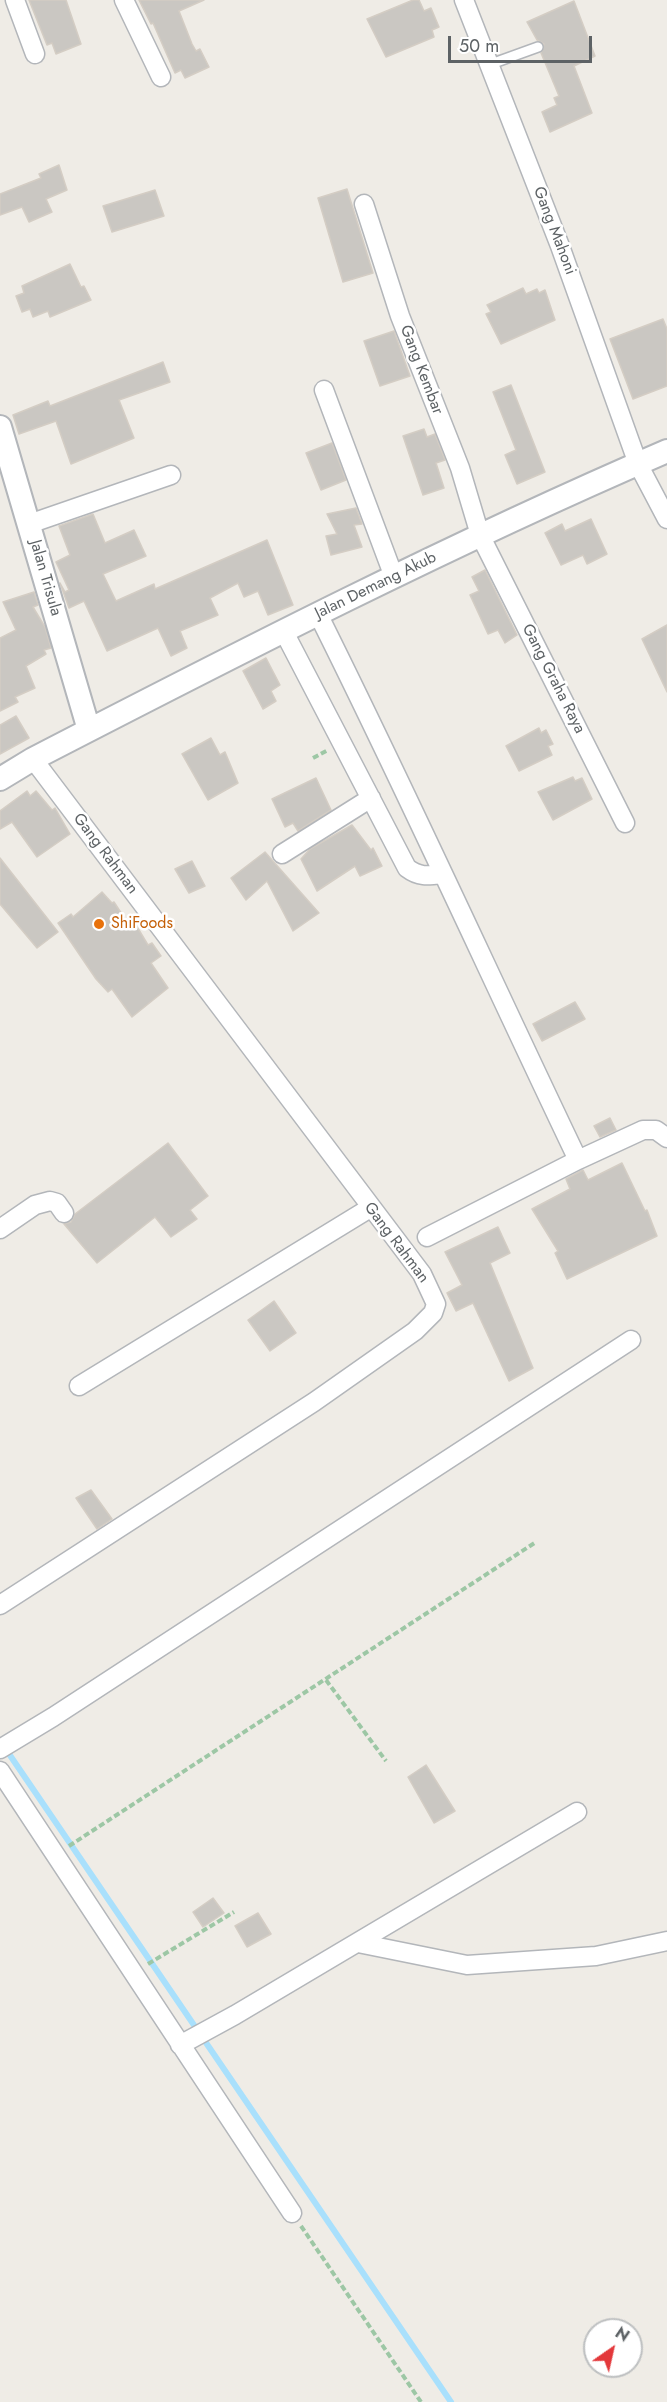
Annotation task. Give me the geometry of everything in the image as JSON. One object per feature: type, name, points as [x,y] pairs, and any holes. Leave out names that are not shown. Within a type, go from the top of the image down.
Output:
[{"type":"street","points":[[15,0],[35,54]]},
{"type":"street","points":[[124,0],[160,77]]},
{"type":"street","name":"Gang Mahoni","points":[[464,0],[560,246],[638,464],[667,519]]},
{"type":"street","name":"Gang Kembar","points":[[364,204],[400,316],[460,468],[480,536]]},
{"type":"street","points":[[324,390],[394,577]]},
{"type":"street","name":"Jalan Trisula","points":[[0,427],[89,730]]},
{"type":"street","name":"Jalan Demang Akub","points":[[0,779],[33,759],[283,630],[480,536],[667,451]]},
{"type":"street","points":[[29,524],[171,475]]},
{"type":"street","name":"Gang Graha Raya","points":[[480,536],[625,824]]},
{"type":"street","points":[[318,614],[406,791],[442,874],[578,1160]]},
{"type":"street","points":[[283,630],[407,868],[416,874],[425,876],[442,874]]},
{"type":"street","name":"Gang Rahman","points":[[0,1605],[314,1402],[426,1320],[436,1304],[422,1274],[33,759]]},
{"type":"street","points":[[282,854],[371,798]]},
{"type":"street","points":[[427,1236],[643,1130],[656,1130],[667,1138]]},
{"type":"street","points":[[0,1229],[42,1202],[57,1203],[64,1212]]},
{"type":"street","points":[[79,1386],[370,1208]]},
{"type":"street","points":[[5,1745],[52,1717],[631,1340]]},
{"type":"street","points":[[0,1771],[292,2213]]},
{"type":"street","points":[[180,2045],[358,1943],[577,1812]]},
{"type":"street","points":[[358,1943],[467,1965],[596,1956],[667,1941]]},
{"type":"lane","points":[[490,64],[538,47]]},
{"type":"path","points":[[69,1845],[536,1542]]},
{"type":"path","points":[[326,1680],[386,1761]]},
{"type":"path","points":[[144,1968],[167,1951],[234,1912]]},
{"type":"path","points":[[292,2213],[420,2402]]},
{"type":"building","points":[[29,0],[66,0],[81,44],[56,54],[52,43],[47,45]]},
{"type":"building","points":[[139,0],[204,0],[179,11],[192,44],[196,51],[200,49],[209,67],[185,78],[181,70],[175,73],[153,23],[151,24]]},
{"type":"building","points":[[413,0],[419,0],[424,11],[431,8],[439,27],[432,30],[434,37],[386,57],[367,19]]},
{"type":"building","points":[[574,1],[595,56],[574,66],[592,113],[550,132],[542,112],[557,105],[554,98],[559,96],[541,53],[544,44],[537,40],[527,22]]},
{"type":"building","points":[[59,165],[67,190],[46,199],[52,212],[29,222],[22,207],[0,215],[0,194],[41,178],[39,174]]},
{"type":"building","points":[[347,189],[373,273],[343,282],[318,198]]},
{"type":"building","points":[[155,190],[164,216],[112,232],[103,206]]},
{"type":"building","points":[[70,264],[81,287],[84,286],[91,300],[50,317],[48,311],[33,317],[30,309],[22,312],[16,296],[24,293],[22,286]]},
{"type":"building","points":[[523,288],[526,294],[537,289],[539,293],[545,290],[555,320],[501,344],[486,314],[491,312],[487,305]]},
{"type":"building","points":[[663,319],[667,329],[667,386],[633,399],[610,339]]},
{"type":"building","points":[[394,331],[410,376],[380,386],[364,341]]},
{"type":"building","points":[[163,362],[170,382],[119,400],[134,438],[71,464],[56,421],[19,434],[13,415],[48,401],[50,406]]},
{"type":"building","points":[[511,385],[545,472],[517,484],[505,455],[516,450],[493,392]]},
{"type":"building","points":[[424,429],[427,437],[435,434],[445,460],[436,463],[444,488],[423,495],[403,436]]},
{"type":"building","points":[[332,443],[346,480],[321,490],[306,453]]},
{"type":"building","points":[[356,508],[362,524],[354,525],[362,547],[331,555],[326,536],[337,534],[327,514]]},
{"type":"building","points":[[93,514],[105,543],[134,530],[146,556],[103,574],[116,601],[154,584],[155,589],[267,540],[293,605],[268,615],[258,591],[244,597],[238,583],[210,598],[218,615],[180,631],[187,648],[171,656],[158,628],[107,651],[84,601],[69,608],[60,583],[65,592],[69,590],[56,562],[70,555],[59,526]]},
{"type":"building","points":[[591,519],[607,554],[587,564],[583,555],[561,565],[545,533],[562,524],[565,531]]},
{"type":"building","points":[[485,570],[517,635],[505,643],[498,630],[488,634],[470,595],[479,591],[472,577]]},
{"type":"building","points":[[34,592],[38,605],[33,607],[45,627],[51,648],[44,650],[46,654],[26,666],[35,688],[15,697],[18,702],[0,711],[0,638],[16,630],[3,602]]},
{"type":"building","points":[[667,625],[667,692],[642,639]]},
{"type":"building","points":[[266,658],[280,685],[271,691],[276,701],[263,709],[243,671]]},
{"type":"building","points":[[16,716],[29,738],[0,754],[0,725]]},
{"type":"building","points":[[539,728],[541,733],[546,730],[553,744],[548,746],[552,755],[519,771],[506,746]]},
{"type":"building","points":[[211,738],[220,755],[225,752],[238,783],[208,800],[182,754]]},
{"type":"building","points":[[573,777],[575,781],[582,778],[592,799],[553,820],[538,792]]},
{"type":"building","points":[[316,778],[331,810],[298,831],[293,823],[285,827],[272,799]]},
{"type":"building","points":[[27,791],[30,796],[36,791],[52,810],[55,808],[70,834],[37,857],[12,822],[0,829],[0,811]]},
{"type":"building","points":[[352,825],[371,850],[373,848],[382,866],[360,876],[355,866],[317,891],[301,859],[310,849]]},
{"type":"building","points":[[265,852],[319,913],[293,931],[267,881],[246,900],[231,878]]},
{"type":"building","points":[[0,858],[58,932],[37,948],[0,904]]},
{"type":"building","points":[[192,861],[205,886],[189,893],[175,869]]},
{"type":"building","points":[[102,892],[112,903],[114,902],[131,928],[136,925],[148,945],[152,943],[161,956],[151,963],[168,988],[132,1017],[112,989],[108,992],[96,979],[58,923],[71,914],[73,917]]},
{"type":"building","points":[[575,1002],[585,1019],[542,1041],[533,1024]]},
{"type":"building","points":[[610,1118],[616,1130],[600,1137],[594,1126]]},
{"type":"building","points":[[168,1143],[208,1196],[190,1210],[197,1219],[171,1237],[155,1217],[97,1263],[64,1224],[71,1222],[75,1214]]},
{"type":"building","points":[[622,1163],[645,1211],[647,1210],[657,1236],[567,1279],[555,1253],[558,1251],[532,1209],[570,1189],[566,1179],[583,1170],[588,1180]]},
{"type":"building","points":[[498,1227],[510,1253],[490,1263],[533,1368],[509,1381],[473,1303],[456,1311],[447,1293],[462,1285],[445,1252]]},
{"type":"building","points":[[274,1301],[296,1333],[270,1351],[248,1320]]},
{"type":"building","points":[[91,1490],[112,1519],[97,1529],[76,1498]]},
{"type":"building","points":[[426,1765],[455,1811],[434,1823],[408,1777]]},
{"type":"building","points":[[213,1898],[224,1913],[203,1927],[193,1912]]},
{"type":"building","points":[[258,1913],[271,1934],[247,1947],[235,1926]]},
{"type":"waterway","points":[[5,1748],[451,2402]]},
{"type":"place","name":"ShiFoods","points":[[99,924]]}]
